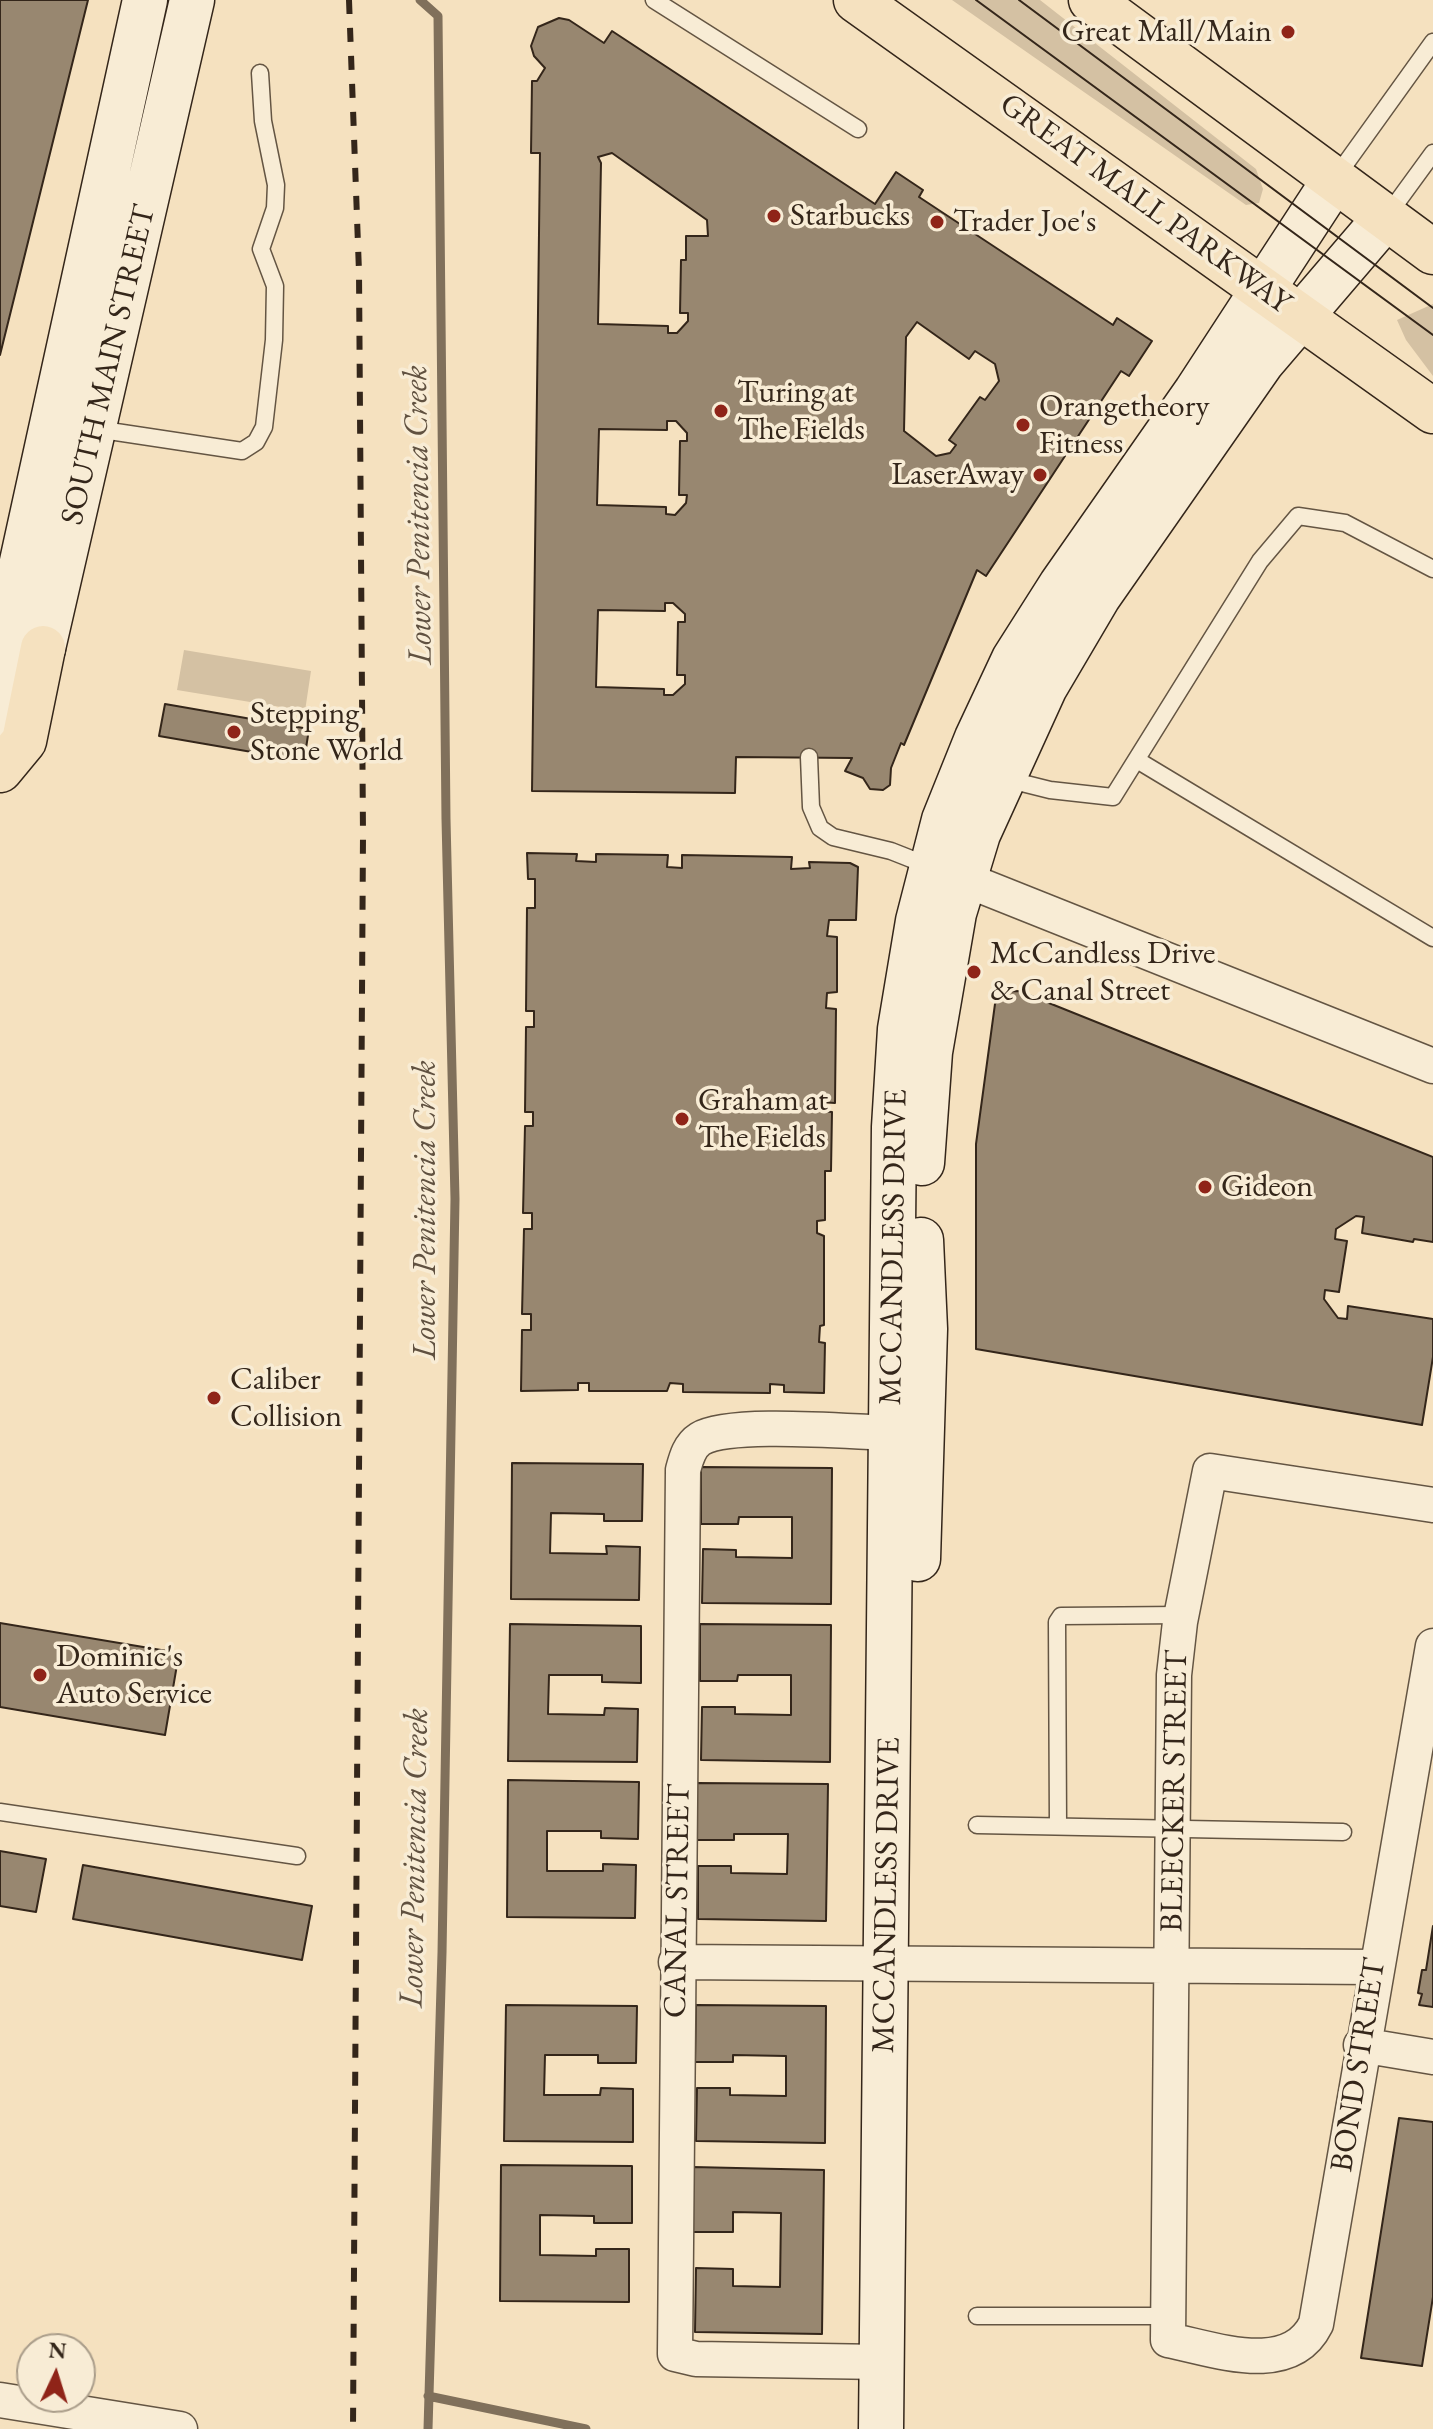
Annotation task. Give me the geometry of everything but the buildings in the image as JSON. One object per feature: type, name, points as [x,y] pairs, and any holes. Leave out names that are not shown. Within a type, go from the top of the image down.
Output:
[{"type":"main road","name":"SOUTH MAIN STREET","points":[[0,662],[145,0]]},
{"type":"main road","name":"SOUTH MAIN STREET","points":[[0,720],[43,648],[192,0]]},
{"type":"main road","name":"GREAT MALL PARKWAY","points":[[856,0],[1433,411]]},
{"type":"main road","points":[[1091,0],[1127,15],[1333,182],[1433,252]]},
{"type":"main road","name":"MCCANDLESS DRIVE","points":[[881,2429],[924,1428],[925,1329],[920,1220],[923,1133],[948,873],[944,820],[1014,659],[1196,392],[1333,182]]},
{"type":"main road","points":[[102,199],[146,208]]},
{"type":"main road","name":"MCCANDLESS DRIVE","points":[[909,2429],[891,1433],[897,1062],[908,973],[948,873],[1001,777],[1061,655],[1262,362],[1386,217]]},
{"type":"main road","points":[[0,770],[24,741],[43,648]]},
{"type":"street","points":[[948,873],[1433,1066]]},
{"type":"street","name":"CANAL STREET","points":[[882,2362],[696,2359],[675,2354],[676,1962],[683,1486],[687,1455],[697,1441],[731,1430],[891,1433]]},
{"type":"street","name":"BLEECKER STREET","points":[[1168,2328],[1174,1675],[1182,1615],[1210,1471],[1433,1505]]},
{"type":"street","name":"BOND STREET","points":[[1168,2328],[1271,2356],[1289,2353],[1310,2335],[1319,2310],[1361,2045],[1433,1646]]},
{"type":"street","points":[[676,1962],[1375,1967]]},
{"type":"street","points":[[1361,2045],[1433,2057]]},
{"type":"street","points":[[0,2400],[89,2423],[180,2429]]},
{"type":"lane","points":[[654,0],[858,129]]},
{"type":"lane","points":[[1333,182],[1433,42]]},
{"type":"lane","points":[[94,429],[242,451],[256,442],[264,427],[274,340],[275,286],[261,249],[275,208],[276,185],[263,121],[260,73]]},
{"type":"lane","points":[[1386,217],[1433,153]]},
{"type":"lane","points":[[1001,777],[1050,790],[1113,797],[1260,561],[1298,516],[1345,523],[1433,569]]},
{"type":"lane","points":[[809,757],[811,807],[820,828],[833,837],[891,851],[948,873]]},
{"type":"lane","points":[[1137,760],[1433,938]]},
{"type":"lane","points":[[1058,1825],[1057,1622],[1061,1616],[1182,1615]]},
{"type":"lane","points":[[0,1812],[297,1856]]},
{"type":"lane","points":[[977,1825],[1343,1832]]},
{"type":"lane","points":[[977,2316],[1168,2328]]},
{"type":"shaded area","points":[[952,0],[1040,0],[1256,169],[1263,189],[1259,203],[1246,205]]},
{"type":"shaded area","points":[[1433,304],[1433,376],[1406,340],[1397,320]]},
{"type":"shaded area","points":[[184,650],[311,671],[305,711],[177,690]]},
{"type":"waterway","name":"Lower Penitencia Creek","points":[[420,0],[438,16],[446,819],[455,1199],[442,1953],[428,2429]]},
{"type":"waterway","points":[[428,2396],[586,2429]]},
{"type":"tram line","points":[[976,0],[1433,335]]},
{"type":"tram line","points":[[1019,0],[1433,308]]},
{"type":"railway","points":[[349,0],[359,272],[363,835],[353,2429]]},
{"type":"place","name":"Great Mall/Main","points":[[1288,32]]},
{"type":"place","name":"Starbucks","points":[[774,216]]},
{"type":"place","name":"Trader Joe's","points":[[937,222]]},
{"type":"place","name":"Turing at The Fields","points":[[721,411]]},
{"type":"place","name":"Orangetheory Fitness","points":[[1023,425]]},
{"type":"place","name":"LaserAway","points":[[1040,475]]},
{"type":"place","name":"Stepping Stone World","points":[[234,732]]},
{"type":"place","name":"McCandless Drive & Canal Street","points":[[974,972]]},
{"type":"place","name":"Graham at The Fields","points":[[682,1119]]},
{"type":"place","name":"Gideon","points":[[1205,1187]]},
{"type":"place","name":"Caliber Collision","points":[[214,1398]]},
{"type":"place","name":"Dominic's Auto Service","points":[[40,1675]]}]
